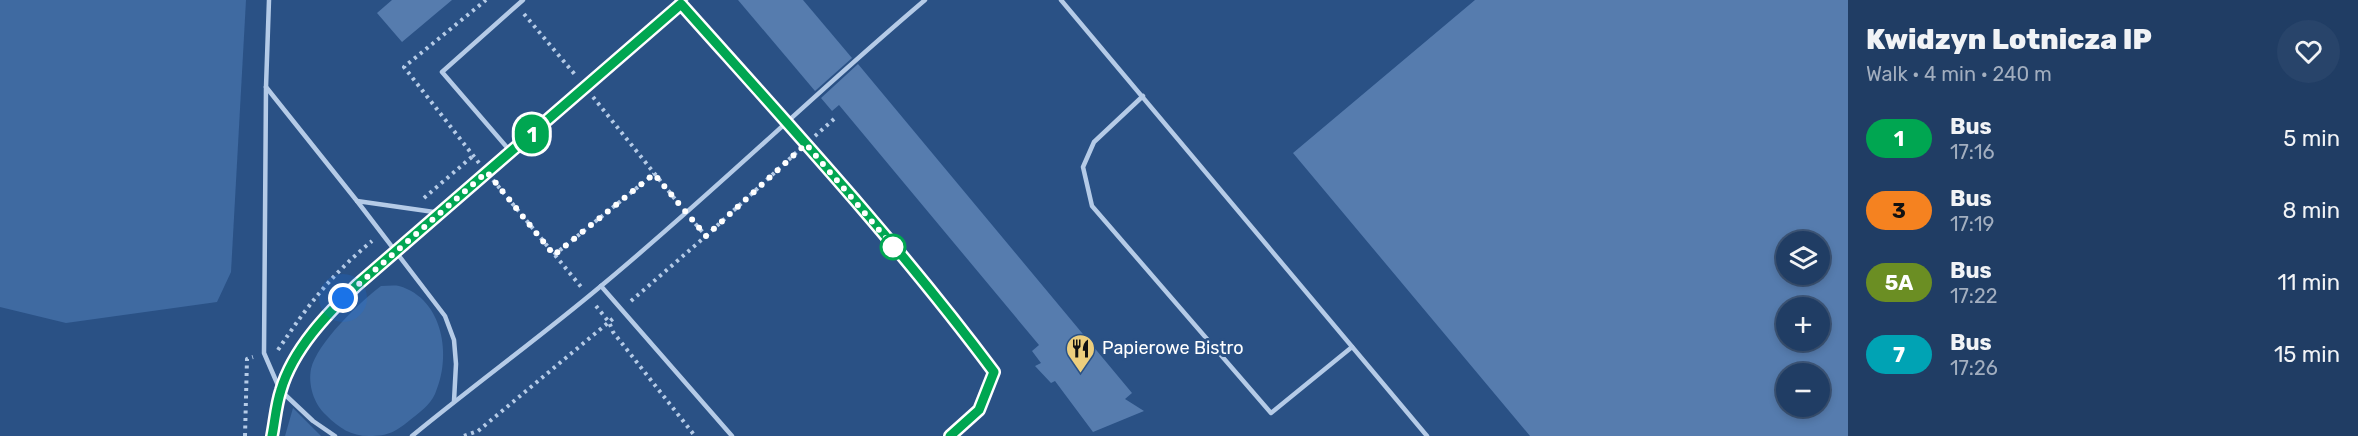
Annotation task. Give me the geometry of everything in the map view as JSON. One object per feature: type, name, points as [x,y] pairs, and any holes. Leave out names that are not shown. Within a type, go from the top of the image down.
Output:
[{"type":"lane","points":[[269,0],[264,353],[280,390],[313,421],[334,436]]},
{"type":"lane","points":[[511,152],[442,72],[523,0]]},
{"type":"lane","points":[[272,436],[280,390],[292,363],[329,311],[585,88],[679,2],[686,0]]},
{"type":"lane","points":[[412,436],[601,286],[686,213],[840,72],[925,0]]},
{"type":"lane","points":[[1061,0],[1427,436]]},
{"type":"lane","points":[[679,2],[787,121],[960,326],[994,372],[979,410],[950,436]]},
{"type":"lane","points":[[266,87],[445,316],[454,340],[456,364],[454,401]]},
{"type":"lane","points":[[1143,96],[1094,142],[1083,167],[1092,206],[1271,413],[1352,347]]},
{"type":"lane","points":[[357,201],[441,213]]},
{"type":"lane","points":[[601,286],[732,436]]},
{"type":"path","points":[[486,0],[404,67],[609,322],[613,332],[695,436]]},
{"type":"path","points":[[517,5],[706,236]]},
{"type":"path","points":[[464,436],[478,431],[609,322],[834,118]]},
{"type":"path","points":[[554,255],[654,174]]},
{"type":"shaded area","points":[[0,0],[246,0],[231,272],[217,302],[66,323],[0,307]]},
{"type":"shaded area","points":[[381,286],[399,286],[414,293],[426,303],[435,316],[440,331],[443,363],[435,394],[424,409],[396,430],[382,435],[363,436],[341,427],[322,411],[311,388],[310,375],[315,359],[330,336],[351,312]]},
{"type":"shaded area","points":[[293,408],[321,436],[285,436]]},
{"type":"building","points":[[392,0],[452,0],[402,42],[377,13]]},
{"type":"building","points":[[738,0],[803,0],[852,58],[815,91]]},
{"type":"building","points":[[1475,0],[1848,0],[1848,436],[1530,436],[1293,153]]},
{"type":"building","points":[[858,64],[1132,393],[1125,399],[1144,411],[1093,432],[1055,381],[1051,383],[1035,366],[1041,363],[1032,351],[1039,345],[839,105],[832,111],[821,98]]},
{"type":"bus line","name":"1","points":[[272,436],[280,390],[292,363],[329,311],[681,4],[787,121],[960,326],[994,372],[979,410],[950,436]]},
{"type":"place","name":"Papierowe Bistro","points":[[1081,374]]},
{"type":"route","points":[[343,298],[487,172],[554,255],[654,174],[706,236],[806,144],[896,250],[893,247]]}]
